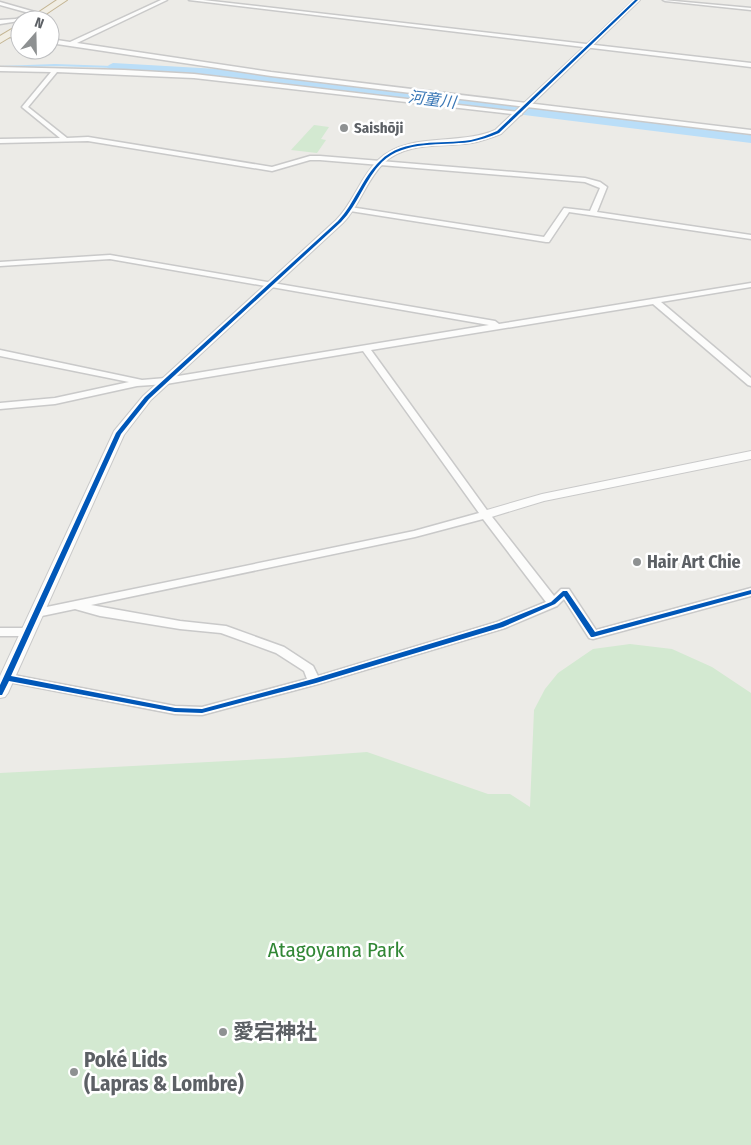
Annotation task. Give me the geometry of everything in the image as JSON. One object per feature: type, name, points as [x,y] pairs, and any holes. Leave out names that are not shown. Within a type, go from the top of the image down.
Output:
[{"type":"highway","points":[[46,10],[63,0]]},
{"type":"street","points":[[71,44],[165,0]]},
{"type":"street","points":[[191,0],[751,66]]},
{"type":"street","points":[[0,693],[118,434],[141,405],[333,228],[350,209],[380,162],[391,153],[414,146],[486,138],[498,132],[520,114],[527,105],[637,0]]},
{"type":"street","points":[[665,0],[751,9]]},
{"type":"street","points":[[0,3],[19,10]]},
{"type":"street","points":[[60,42],[281,75],[751,132]]},
{"type":"street","points":[[0,69],[194,76],[520,114]]},
{"type":"street","points":[[56,70],[25,106],[65,139]]},
{"type":"street","points":[[0,141],[88,139],[272,169],[314,158],[591,180],[604,188],[593,213]]},
{"type":"street","points":[[350,209],[546,240],[567,210],[751,237]]},
{"type":"street","points":[[0,264],[110,257],[504,325]]},
{"type":"street","points":[[0,406],[55,401],[137,383],[166,381],[751,285]]},
{"type":"street","points":[[654,301],[751,383]]},
{"type":"street","points":[[365,348],[485,515],[553,603]]},
{"type":"street","points":[[0,353],[147,383]]},
{"type":"street","points":[[37,612],[415,534],[542,498],[751,455]]},
{"type":"street","points":[[8,678],[175,710],[202,711],[314,681],[501,625],[553,603],[565,592],[593,636],[751,592]]},
{"type":"street","points":[[72,604],[100,612],[180,625],[222,628],[280,650],[309,669],[314,681]]},
{"type":"street","points":[[0,632],[27,632]]},
{"type":"green space","points":[[314,125],[329,127],[321,139],[326,140],[317,153],[291,150]]},
{"type":"green space","name":"Atagoyama Park","points":[[630,644],[672,649],[712,667],[751,693],[751,1145],[0,1145],[0,773],[367,752],[488,794],[510,794],[530,807],[534,710],[545,689],[558,673],[593,649]]},
{"type":"waterway","points":[[0,67],[55,65],[113,67]]},
{"type":"waterway","name":"河童川","points":[[113,67],[218,73],[751,139]]},
{"type":"cycle path","points":[[0,693],[118,434],[147,398],[340,222],[370,175],[386,157],[398,150],[412,146],[471,141],[485,138],[498,132],[637,0]]},
{"type":"cycle path","points":[[8,678],[175,710],[202,711],[314,681],[501,625],[553,603],[565,592],[593,635],[751,592]]},
{"type":"place","name":"Saishōji","points":[[344,128]]},
{"type":"place","name":"Hair Art Chie","points":[[637,562]]},
{"type":"place","name":"愛宕神社","points":[[223,1032]]},
{"type":"place","name":"Poké Lids (Lapras & Lombre)","points":[[74,1072]]}]
